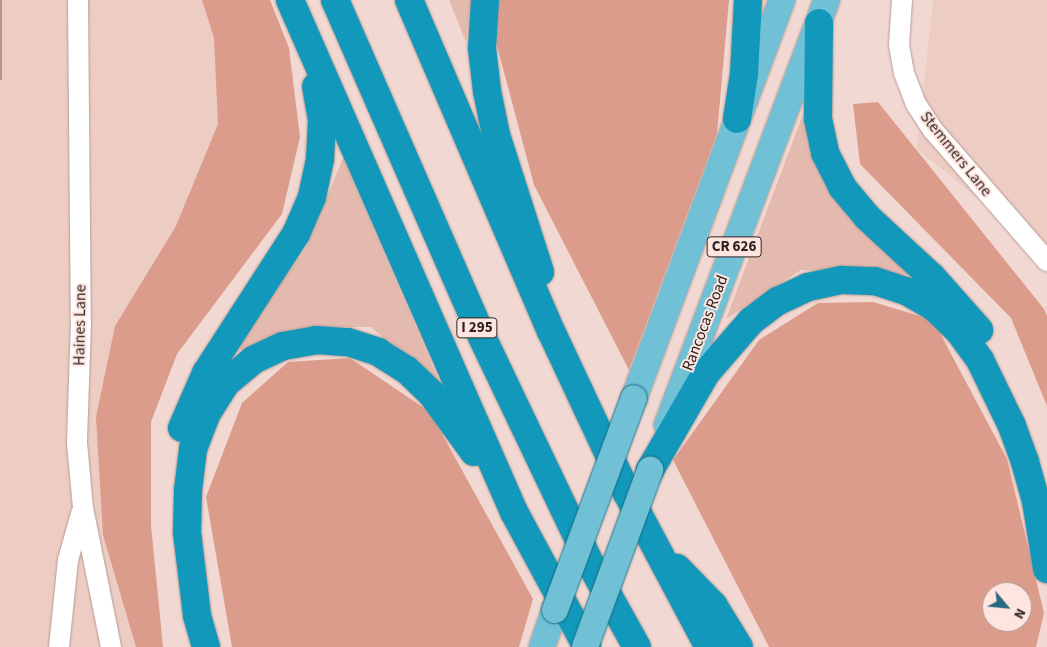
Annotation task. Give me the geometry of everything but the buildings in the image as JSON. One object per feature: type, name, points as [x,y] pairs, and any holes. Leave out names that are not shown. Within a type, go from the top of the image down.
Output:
[{"type":"highway","points":[[290,0],[514,512],[586,647]]},
{"type":"highway","name":"I 295","points":[[335,0],[483,339],[590,563],[637,647]]},
{"type":"highway","points":[[410,0],[552,333],[627,493],[709,647]]},
{"type":"highway","points":[[485,0],[482,48],[487,91],[496,135],[542,278],[552,333]]},
{"type":"highway","points":[[737,119],[744,74],[748,0]]},
{"type":"highway","points":[[823,12],[818,119],[824,154],[842,187],[867,217],[952,298],[994,351],[1024,412],[1047,475]]},
{"type":"highway","points":[[189,647],[178,604],[169,522],[177,444],[189,408],[206,373],[296,234],[312,197],[320,159],[322,120],[306,39]]},
{"type":"highway","points":[[650,470],[706,372],[751,321],[778,301],[808,287],[842,280],[875,281],[906,291],[935,308],[959,331],[980,360],[1004,409],[1025,462],[1036,501],[1047,569]]},
{"type":"highway","points":[[206,647],[197,615],[187,532],[188,490],[193,449],[207,413],[226,382],[252,360],[283,346],[316,340],[348,342],[378,352],[407,370],[454,422],[514,512]]},
{"type":"highway","points":[[657,549],[713,605],[739,647]]},
{"type":"main road","name":"CR 626","points":[[542,647],[782,0]]},
{"type":"main road","name":"Rancocas Road","points":[[586,647],[650,470],[823,12]]},
{"type":"lane","name":"Haines Lane","points":[[78,0],[81,321],[77,443],[83,508],[111,647]]},
{"type":"lane","name":"Stemmers Lane","points":[[902,0],[899,45],[904,73],[916,104],[933,130],[1047,260]]},
{"type":"lane","points":[[59,647],[68,560],[83,508]]},
{"type":"shaded area","points":[[0,0],[202,0],[242,130],[140,343],[143,647],[0,647]]},
{"type":"shaded area","points":[[202,0],[270,0],[289,48],[300,137],[282,214],[177,354],[151,422],[151,525],[163,647],[136,647],[103,535],[96,417],[115,326],[176,226],[218,124],[214,38]]},
{"type":"shaded area","points":[[449,0],[471,0],[466,42]]},
{"type":"shaded area","points":[[496,0],[729,0],[717,134],[629,370],[534,185],[489,16]]},
{"type":"shaded area","points":[[933,0],[1047,0],[1047,262],[1036,245],[917,149]]},
{"type":"shaded area","points":[[878,102],[1044,309],[1047,316],[1047,406],[1011,318],[860,164],[853,104]]},
{"type":"shaded area","points":[[805,109],[825,186],[912,275],[801,270],[726,319]]},
{"type":"shaded area","points":[[343,158],[443,390],[371,327],[307,327],[226,355],[306,248]]},
{"type":"shaded area","points":[[873,302],[933,320],[1007,459],[1044,613],[1036,647],[769,647],[673,460],[759,340],[818,303]]},
{"type":"shaded area","points":[[350,358],[430,412],[533,599],[519,647],[232,647],[206,497],[242,403],[288,362]]}]
